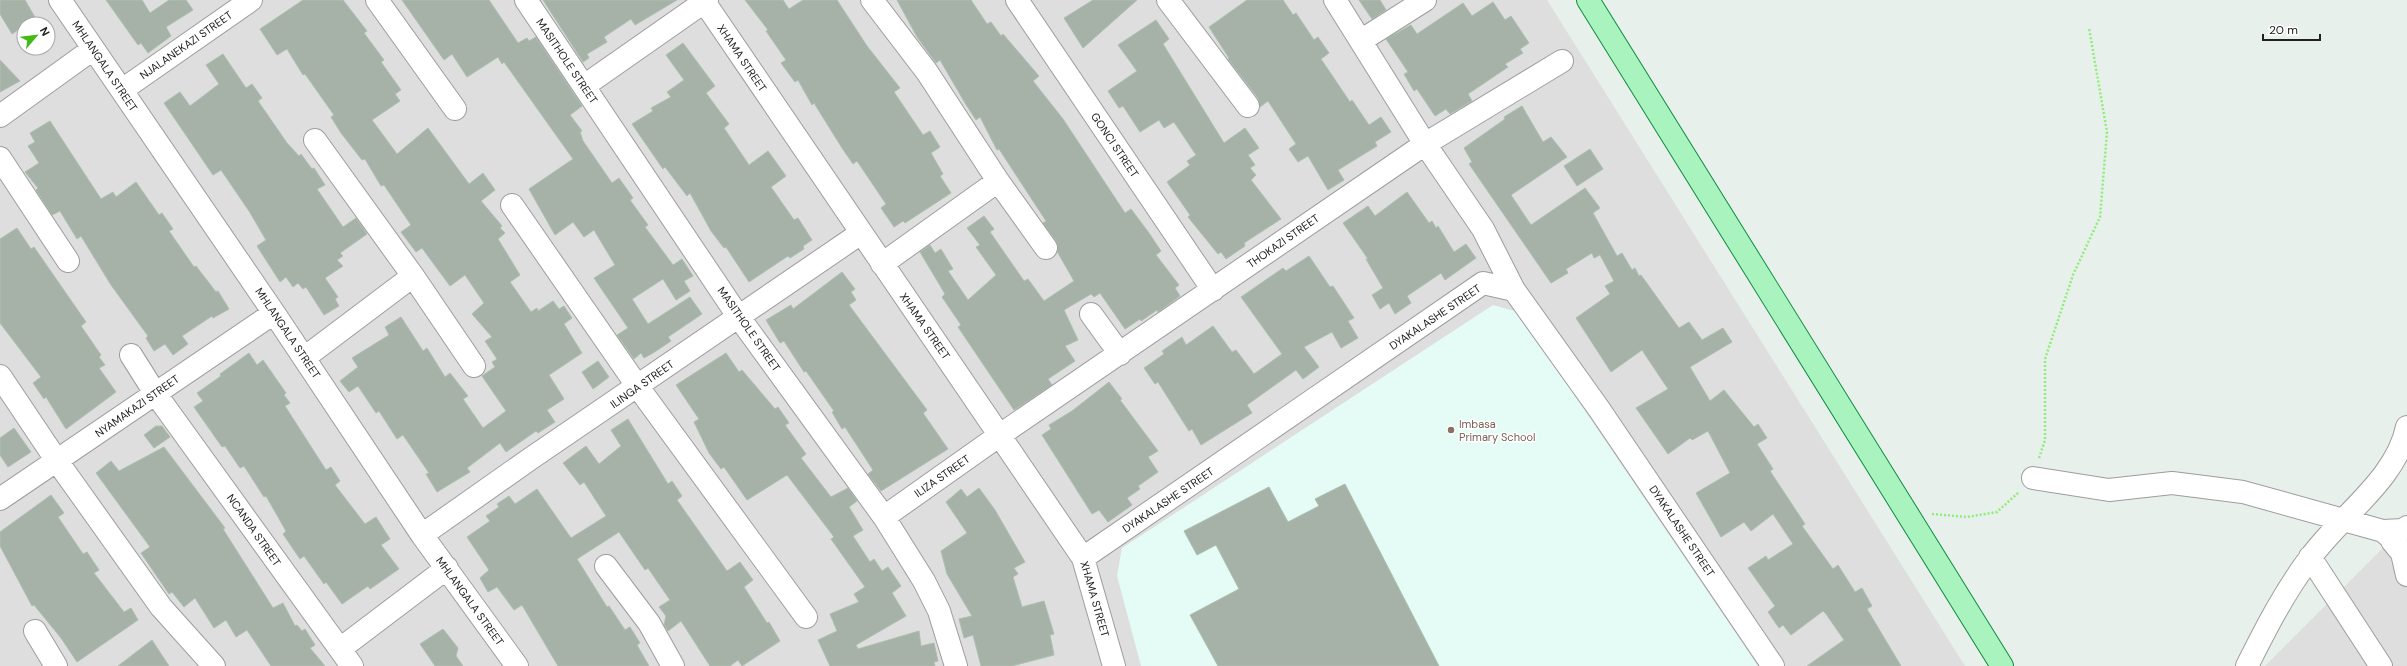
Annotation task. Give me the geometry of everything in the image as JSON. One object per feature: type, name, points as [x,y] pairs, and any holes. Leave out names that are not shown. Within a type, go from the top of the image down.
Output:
[{"type":"main road","points":[[1588,0],[2002,666]]},
{"type":"street","name":"MHLANGALA STREET","points":[[60,0],[274,312],[422,535],[517,666]]},
{"type":"street","name":"NJALANEKAZI STREET","points":[[122,90],[251,0]]},
{"type":"street","points":[[377,0],[455,109]]},
{"type":"street","name":"MASITHOLE STREET","points":[[526,0],[738,316],[884,517],[924,582],[939,611],[956,666]]},
{"type":"street","points":[[872,0],[927,72],[998,181],[1046,248]]},
{"type":"street","name":"GONCI STREET","points":[[1017,0],[1213,290]]},
{"type":"street","points":[[1335,0],[1362,40],[1425,144],[1483,229],[1514,290]]},
{"type":"street","points":[[1362,40],[1424,0]]},
{"type":"street","points":[[584,86],[705,1]]},
{"type":"street","name":"XHAMA STREET","points":[[705,1],[882,264],[1083,558],[1114,666]]},
{"type":"street","points":[[1172,2],[1248,106]]},
{"type":"street","points":[[0,116],[94,49]]},
{"type":"street","name":"THOKAZI STREET","points":[[1000,435],[1425,144],[1562,61]]},
{"type":"street","points":[[315,140],[413,276],[474,366]]},
{"type":"street","points":[[0,158],[68,261]]},
{"type":"street","points":[[882,264],[998,181]]},
{"type":"street","points":[[512,205],[638,387],[806,617]]},
{"type":"street","name":"ILINGA STREET","points":[[422,535],[530,459],[638,387],[738,316],[861,233]]},
{"type":"street","points":[[304,358],[413,276]]},
{"type":"street","name":"DYAKALASHE STREET","points":[[1083,558],[1483,284],[1514,290],[1599,409],[1773,666]]},
{"type":"street","name":"NYAMAKAZI STREET","points":[[0,499],[274,312]]},
{"type":"street","points":[[1092,314],[1120,354]]},
{"type":"street","name":"NCANDA STREET","points":[[130,355],[155,393],[346,657]]},
{"type":"street","points":[[0,376],[57,461],[161,607],[214,666]]},
{"type":"street","points":[[2247,666],[2273,614],[2310,558],[2386,471],[2402,447],[2406,431]]},
{"type":"street","name":"ILIZA STREET","points":[[884,517],[1000,435]]},
{"type":"street","points":[[2034,478],[2109,490],[2172,483],[2243,492],[2342,522],[2383,531],[2403,530],[2407,527]]},
{"type":"street","points":[[2383,531],[2407,552]]},
{"type":"street","points":[[2383,531],[2402,553],[2407,575]]},
{"type":"street","points":[[2310,558],[2381,666]]},
{"type":"street","points":[[606,566],[649,623],[673,666]]},
{"type":"street","points":[[346,657],[447,568]]},
{"type":"street","points":[[35,632],[56,666]]},
{"type":"path","points":[[1930,514],[1967,517],[1997,512],[2034,478],[2045,440],[2045,359],[2074,275],[2100,217],[2108,132],[2089,28]]},
{"type":"shaded area","points":[[0,0],[1547,0],[1965,666],[0,666]]},
{"type":"shaded area","name":"Imbasa Primary School","points":[[1493,305],[1518,312],[1758,666],[1141,666],[1117,576],[1122,548]]},
{"type":"shaded area","points":[[2399,532],[2407,535],[2407,666],[2265,666]]},
{"type":"building","points":[[0,0],[25,0],[34,16],[16,16],[16,31],[12,34],[0,14]]},
{"type":"building","points":[[106,0],[142,0],[150,13],[169,0],[186,0],[193,10],[166,27],[171,36],[148,53],[141,43],[138,45]]},
{"type":"building","points":[[303,0],[343,0],[367,31],[364,33],[384,60],[381,62],[401,90],[395,94],[400,101],[372,120],[397,154],[428,128],[469,184],[483,173],[495,190],[481,201],[502,226],[500,228],[505,233],[498,239],[520,275],[510,282],[531,312],[537,308],[538,311],[553,301],[559,309],[564,306],[572,318],[564,324],[582,353],[549,375],[564,399],[547,410],[555,422],[538,433],[536,431],[506,452],[500,443],[467,468],[470,472],[437,492],[426,474],[429,473],[403,435],[397,439],[379,411],[376,413],[358,386],[349,392],[340,381],[358,367],[352,358],[389,335],[385,327],[401,317],[423,351],[427,348],[445,377],[450,373],[468,396],[463,399],[483,428],[506,411],[482,376],[495,367],[492,362],[497,359],[485,341],[492,337],[472,314],[484,303],[465,275],[450,286],[422,248],[416,252],[401,232],[411,225],[384,185],[381,186],[365,159],[362,160],[341,133],[331,117],[334,115],[305,74],[303,75],[287,49],[277,55],[260,29]]},
{"type":"building","points":[[402,0],[489,0],[518,43],[527,38],[529,41],[536,37],[582,106],[570,115],[582,131],[580,132],[583,141],[612,183],[619,178],[633,198],[630,200],[648,225],[645,227],[673,265],[682,259],[693,276],[684,281],[690,291],[676,300],[663,279],[632,299],[648,324],[690,297],[702,314],[668,337],[671,341],[644,358],[641,353],[634,359],[617,335],[628,328],[594,278],[615,265],[594,230],[584,237],[573,222],[555,235],[529,189],[573,159],[504,62],[502,64],[498,57],[467,77],[452,54],[444,60]]},
{"type":"building","points":[[543,0],[677,0],[635,25],[631,19],[604,37],[607,42],[587,54],[589,58],[583,62]]},
{"type":"building","points":[[745,0],[783,0],[789,9],[803,0],[837,0],[867,46],[900,88],[894,92],[923,135],[930,131],[940,147],[931,153],[943,174],[940,176],[951,193],[905,223],[903,221],[894,227],[881,208],[886,204],[857,161],[853,164],[814,103],[812,105],[798,80],[795,82],[781,63],[786,60],[766,31],[768,30]]},
{"type":"building","points":[[897,0],[971,0],[987,24],[991,22],[1001,36],[1003,34],[1039,76],[1033,81],[1063,119],[1125,213],[1131,209],[1149,233],[1161,251],[1156,255],[1179,285],[1175,288],[1180,296],[1158,312],[1157,310],[1141,321],[1140,319],[1125,329],[1100,293],[1094,297],[1091,294],[1064,310],[1078,340],[1065,346],[1075,361],[1048,379],[1052,385],[1014,410],[958,327],[961,325],[942,297],[945,294],[920,252],[930,245],[935,253],[941,249],[953,269],[948,271],[968,300],[996,275],[976,247],[980,245],[967,228],[984,216],[994,229],[990,232],[1024,281],[1028,279],[1044,301],[1074,281],[1058,253],[1056,241],[1043,223],[1046,221],[999,149],[997,150],[980,117],[976,120],[940,60],[936,63],[917,37]]},
{"type":"building","points":[[1093,0],[1137,0],[1083,48],[1064,18]]},
{"type":"building","points":[[1247,0],[1283,0],[1293,15],[1296,13],[1314,40],[1318,37],[1329,53],[1321,59],[1350,102],[1352,100],[1369,125],[1381,117],[1391,132],[1375,142],[1377,146],[1338,170],[1344,180],[1328,190],[1308,156],[1298,162],[1289,149],[1296,144],[1268,101],[1260,107],[1258,98],[1228,59],[1229,58],[1209,27]]},
{"type":"building","points":[[1359,0],[1380,0],[1386,10],[1372,19]]},
{"type":"building","points":[[1493,2],[1505,20],[1511,16],[1529,43],[1520,49],[1523,53],[1505,64],[1508,67],[1468,94],[1472,101],[1450,114],[1446,109],[1435,116],[1417,89],[1414,91],[1404,74],[1408,72],[1386,39],[1411,25],[1417,34],[1463,3],[1472,16]]},
{"type":"building","points":[[1156,20],[1169,39],[1163,44],[1224,143],[1245,128],[1259,148],[1248,155],[1255,165],[1250,168],[1256,175],[1251,180],[1281,219],[1244,243],[1245,246],[1226,259],[1221,252],[1218,254],[1188,217],[1190,215],[1167,182],[1190,165],[1187,161],[1196,155],[1174,122],[1164,128],[1159,120],[1140,132],[1123,106],[1119,108],[1108,91],[1137,71],[1118,45]]},
{"type":"building","points":[[683,43],[715,86],[706,93],[729,124],[724,128],[749,165],[768,151],[786,176],[771,187],[794,220],[798,218],[812,240],[803,246],[804,249],[790,258],[788,256],[749,282],[726,247],[724,248],[711,231],[690,193],[687,196],[665,167],[663,169],[632,124],[653,111],[651,108],[671,97],[667,92],[684,80],[666,55]]},
{"type":"building","points":[[223,54],[246,88],[252,84],[262,98],[258,101],[287,143],[299,156],[301,154],[312,169],[314,168],[325,185],[317,189],[343,227],[356,218],[367,234],[340,253],[343,256],[337,260],[343,266],[325,278],[338,297],[335,299],[339,306],[324,315],[306,287],[303,289],[298,283],[293,287],[286,277],[280,282],[257,246],[266,240],[249,211],[221,170],[213,175],[164,103],[180,92],[190,106],[219,84],[206,65]]},
{"type":"building","points":[[0,60],[20,81],[0,92]]},
{"type":"building","points":[[1522,106],[1543,142],[1551,137],[1567,157],[1511,195],[1531,225],[1585,188],[1600,208],[1593,213],[1617,256],[1622,253],[1632,270],[1635,268],[1639,276],[1641,275],[1679,328],[1689,322],[1702,340],[1723,328],[1732,342],[1690,367],[1710,401],[1724,390],[1754,427],[1758,424],[1767,438],[1757,444],[1773,469],[1770,471],[1805,524],[1802,526],[1833,569],[1838,565],[1855,592],[1862,588],[1872,606],[1867,609],[1901,666],[1807,666],[1844,640],[1826,614],[1823,611],[1791,635],[1783,625],[1779,628],[1768,612],[1775,606],[1748,568],[1766,556],[1768,560],[1793,544],[1773,514],[1751,531],[1744,522],[1721,537],[1696,493],[1730,473],[1708,431],[1692,440],[1690,438],[1668,454],[1636,408],[1668,389],[1642,350],[1611,372],[1576,318],[1610,294],[1605,286],[1614,281],[1600,255],[1594,258],[1592,253],[1566,269],[1568,273],[1551,283],[1469,164],[1472,162],[1464,148],[1505,119],[1504,117]]},
{"type":"building","points":[[50,121],[101,199],[113,192],[116,197],[136,182],[159,215],[162,213],[173,229],[169,231],[194,267],[196,266],[216,292],[218,291],[229,309],[213,318],[212,316],[182,336],[188,344],[173,355],[165,344],[154,351],[146,338],[148,336],[111,285],[81,236],[77,239],[60,211],[52,215],[36,190],[38,188],[25,172],[39,163],[28,146],[35,142],[30,133]]},
{"type":"building","points":[[1590,149],[1603,169],[1577,186],[1564,166]]},
{"type":"building","points":[[1407,192],[1429,223],[1432,221],[1436,228],[1438,226],[1454,252],[1466,244],[1476,258],[1445,280],[1441,273],[1407,296],[1411,303],[1395,314],[1389,303],[1380,309],[1372,295],[1383,288],[1366,259],[1368,259],[1343,223],[1368,206],[1375,216]]},
{"type":"building","points":[[17,228],[31,249],[34,247],[86,322],[81,326],[101,355],[99,357],[105,365],[99,368],[116,392],[66,429],[46,397],[44,399],[33,383],[41,377],[0,323],[0,239]]},
{"type":"building","points":[[1309,256],[1330,287],[1333,286],[1354,318],[1348,321],[1358,338],[1341,348],[1332,332],[1304,347],[1319,367],[1303,379],[1296,370],[1247,405],[1252,413],[1201,445],[1192,429],[1189,431],[1158,382],[1155,384],[1144,368],[1164,354],[1162,351],[1182,337],[1186,345],[1213,326],[1232,352],[1236,350],[1254,374],[1282,354],[1241,297],[1283,268],[1286,271]]},
{"type":"building","points":[[842,272],[855,289],[851,292],[856,300],[849,305],[927,410],[923,413],[948,449],[881,491],[868,474],[873,470],[845,427],[842,429],[832,412],[834,411],[806,371],[804,372],[784,341],[780,343],[766,320],[791,305],[793,309]]},
{"type":"building","points":[[249,353],[257,365],[263,360],[286,393],[284,395],[290,403],[285,406],[326,470],[331,467],[340,481],[335,485],[365,524],[376,517],[390,539],[381,545],[399,569],[370,589],[368,586],[342,604],[326,582],[324,584],[304,556],[300,559],[283,534],[286,531],[266,496],[264,497],[244,466],[240,468],[225,446],[222,447],[194,407],[203,401],[197,393]]},
{"type":"building","points":[[726,353],[739,372],[742,370],[775,409],[778,407],[789,423],[785,425],[806,454],[801,458],[831,497],[848,488],[857,501],[849,507],[863,530],[853,536],[870,562],[874,559],[882,571],[888,567],[901,586],[892,593],[906,616],[856,645],[858,649],[919,631],[921,646],[934,643],[938,661],[934,662],[935,666],[830,666],[818,640],[837,631],[830,614],[859,602],[854,594],[865,587],[831,539],[834,537],[787,475],[747,500],[724,467],[721,469],[709,453],[694,422],[699,419],[676,385]]},
{"type":"building","points":[[598,361],[609,377],[593,389],[582,372]]},
{"type":"building","points":[[1109,382],[1122,399],[1120,400],[1158,451],[1148,457],[1158,472],[1138,486],[1140,489],[1127,498],[1132,505],[1108,522],[1099,510],[1092,514],[1042,435],[1051,429],[1049,425],[1072,411]]},
{"type":"building","points":[[628,419],[668,484],[672,481],[682,496],[677,500],[727,571],[740,562],[753,580],[744,587],[767,623],[769,622],[780,641],[742,666],[738,660],[730,666],[710,666],[681,621],[668,631],[664,625],[666,616],[659,607],[670,600],[648,568],[645,570],[619,532],[577,559],[607,607],[609,606],[625,630],[630,627],[640,643],[637,645],[649,666],[558,666],[522,605],[514,610],[497,587],[488,592],[480,578],[489,570],[467,537],[490,521],[486,516],[499,507],[497,504],[509,496],[515,504],[537,489],[571,538],[606,516],[584,482],[580,485],[563,463],[586,446],[599,464],[621,446],[611,430]]},
{"type":"building","points":[[156,426],[162,426],[170,437],[154,448],[144,435]]},
{"type":"building","points":[[14,428],[31,452],[8,467],[0,455],[0,438]]},
{"type":"building","points":[[164,447],[225,528],[223,529],[273,608],[283,603],[295,626],[297,625],[302,631],[305,629],[315,645],[310,648],[325,666],[271,666],[247,630],[236,637],[226,620],[214,628],[195,598],[184,607],[172,592],[169,594],[141,553],[150,547],[96,473],[111,461],[119,471]]},
{"type":"building","points":[[1345,484],[1439,666],[1218,666],[1190,615],[1239,589],[1216,545],[1197,555],[1184,531],[1269,487],[1288,522],[1319,506],[1315,499]]},
{"type":"building","points":[[979,488],[995,510],[1025,562],[1014,568],[1018,574],[1013,577],[1022,607],[1044,601],[1054,634],[1050,635],[1054,655],[1012,666],[981,666],[973,635],[964,638],[959,619],[972,616],[947,574],[941,551],[967,533],[946,502],[961,489],[967,497]]},
{"type":"building","points":[[51,495],[64,513],[58,517],[83,554],[87,552],[99,570],[94,573],[124,612],[131,608],[138,620],[77,662],[61,638],[34,605],[32,606],[0,546],[0,532]]},
{"type":"building","points":[[443,629],[458,648],[456,656],[463,666],[435,666],[420,644]]},
{"type":"building","points":[[152,640],[169,666],[118,666]]},
{"type":"place","name":"Imbasa Primary School","points":[[1451,430]]}]
